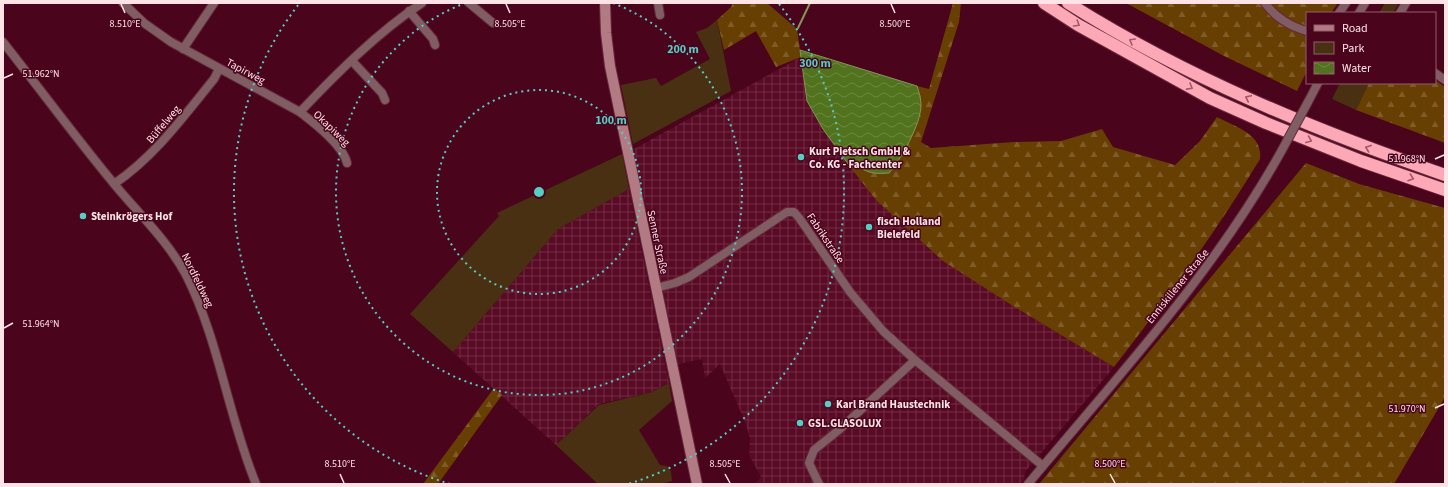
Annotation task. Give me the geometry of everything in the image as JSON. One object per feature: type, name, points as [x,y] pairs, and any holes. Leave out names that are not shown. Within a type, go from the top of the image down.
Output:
[{"type":"highway","points":[[1044,3],[1078,25],[1210,98],[1266,123],[1361,161],[1445,190]]},
{"type":"highway","points":[[1068,3],[1141,46],[1264,106],[1367,148],[1445,174]]},
{"type":"street","name":"Tapirweg","points":[[122,3],[158,34],[219,70],[300,112]]},
{"type":"street","points":[[183,49],[214,3]]},
{"type":"street","name":"Okapiweg","points":[[347,163],[342,150],[300,112],[352,61],[409,11],[422,3]]},
{"type":"street","points":[[469,3],[493,23]]},
{"type":"street","name":"Senner Straße","points":[[605,3],[610,66],[697,484]]},
{"type":"street","points":[[658,3],[660,15]]},
{"type":"street","points":[[1265,3],[1274,13],[1290,25],[1306,31]]},
{"type":"street","points":[[1340,12],[1346,3]]},
{"type":"street","points":[[1360,12],[1365,3]]},
{"type":"street","points":[[1401,12],[1406,3]]},
{"type":"street","points":[[409,11],[433,39],[435,45]]},
{"type":"street","name":"Nordfeldweg","points":[[3,42],[114,184],[170,251],[192,289],[206,322],[243,452],[256,484]]},
{"type":"street","points":[[352,61],[382,93],[385,100]]},
{"type":"street","name":"Büffelweg","points":[[114,184],[140,164],[165,139],[214,79],[219,70]]},
{"type":"street","points":[[1436,74],[1445,80]]},
{"type":"street","name":"Enniskillener Straße","points":[[1028,484],[1224,245],[1253,200],[1317,84]]},
{"type":"street","name":"Fabrikstraße","points":[[656,288],[675,283],[689,277],[787,212],[794,212],[867,314],[915,360],[1042,466]]},
{"type":"street","points":[[819,484],[809,463],[810,456],[814,450],[840,429],[915,360]]},
{"type":"shaded area","points":[[801,57],[807,102],[823,129],[876,200],[964,273],[1013,306],[1114,367],[1025,472],[1024,480],[1020,484],[755,484],[761,477],[749,455],[750,439],[746,424],[720,364],[705,378],[702,359],[678,364],[634,149]]},
{"type":"shaded area","points":[[629,189],[669,383],[652,392],[599,404],[556,445],[453,352],[558,229]]},
{"type":"green space","points":[[733,3],[767,3],[797,29],[801,57],[776,67],[756,31],[724,50],[717,20],[731,7]]},
{"type":"green space","points":[[953,3],[961,3],[959,22],[921,142],[931,148],[1014,142],[1061,141],[1102,129],[1113,147],[1175,165],[1200,141],[1217,117],[1247,132],[1257,143],[1260,150],[1260,159],[1226,213],[1153,316],[1114,367],[1013,306],[943,261],[876,200],[851,168],[921,106],[917,86],[929,89]]},
{"type":"green space","points":[[1126,3],[1338,3],[1332,12],[1306,12],[1306,27],[1302,34],[1306,36],[1306,73],[1297,91],[1224,56]]},
{"type":"green space","points":[[1385,3],[1399,3],[1394,12],[1380,12]]},
{"type":"green space","points":[[717,20],[731,91],[633,144],[621,85],[656,78],[661,86],[710,59],[696,32],[707,28]]},
{"type":"green space","points":[[1436,81],[1445,87],[1445,143],[1356,110],[1369,84],[1436,84]]},
{"type":"green space","points":[[1340,84],[1369,84],[1356,110],[1332,99]]},
{"type":"green space","points":[[622,154],[629,189],[558,229],[453,352],[410,314],[499,216],[497,213]]},
{"type":"green space","points":[[1306,163],[1359,184],[1445,208],[1445,397],[1394,484],[1039,484]]},
{"type":"green space","points":[[669,383],[672,401],[639,430],[660,465],[667,466],[671,471],[672,481],[661,484],[598,484],[556,445],[599,405],[652,392]]},
{"type":"green space","points":[[494,388],[502,395],[438,484],[423,484]]},
{"type":"water","points":[[800,50],[917,86],[921,105],[918,122],[910,141],[889,173],[868,172],[857,164],[851,168],[823,129],[807,101]]},
{"type":"waterway","points":[[798,28],[810,3]]},
{"type":"place","name":"Kurt Pietsch GmbH & Co. KG - Fachcenter","points":[[801,157]]},
{"type":"place","name":"Steinkrögers Hof","points":[[83,216]]},
{"type":"place","name":"fisch Holland Bielefeld","points":[[869,227]]},
{"type":"place","name":"Karl Brand Haustechnik","points":[[828,404]]},
{"type":"place","name":"GSL.GLASOLUX","points":[[800,423]]}]
